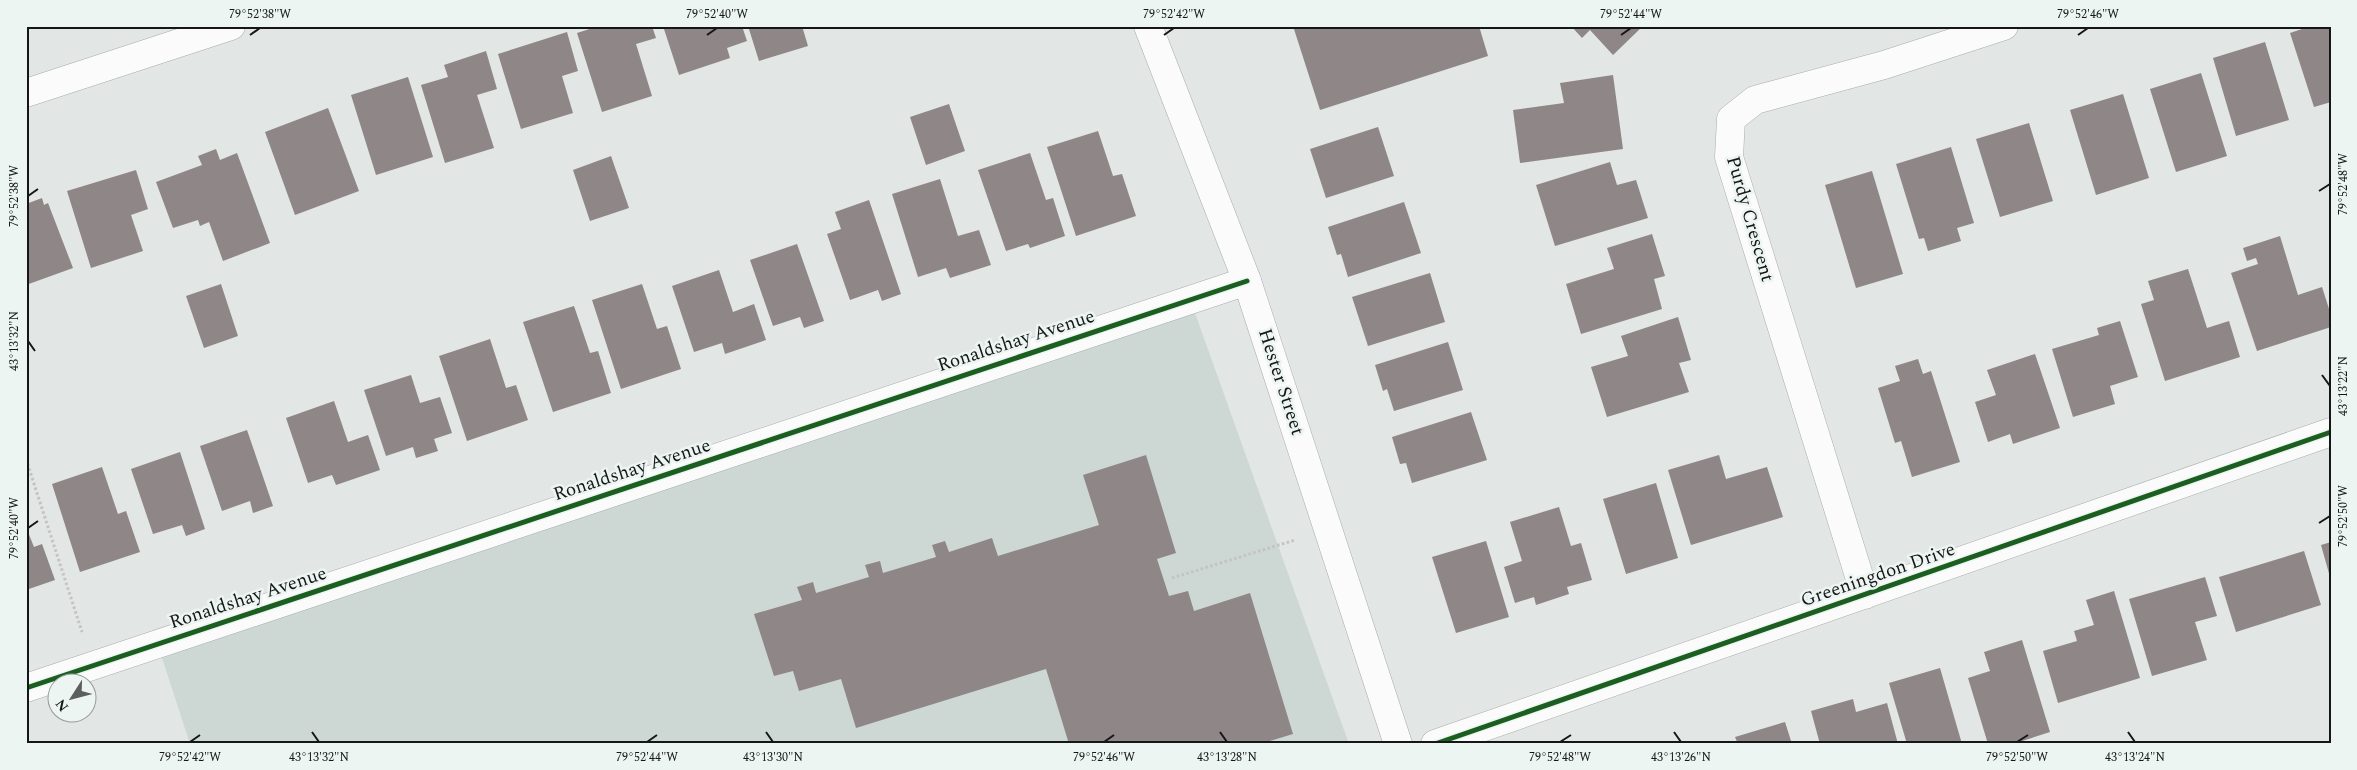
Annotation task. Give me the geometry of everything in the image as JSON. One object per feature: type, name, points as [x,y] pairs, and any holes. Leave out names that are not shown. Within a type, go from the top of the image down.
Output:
[{"type":"street","points":[[26,94],[231,26]]},
{"type":"street","name":"Hester Street","points":[[1148,26],[1248,281],[1398,744]]},
{"type":"street","name":"Purdy Crescent","points":[[1865,595],[1729,157],[1731,119],[1755,100],[1884,65],[2004,26]]},
{"type":"street","name":"Ronaldshay Avenue","points":[[26,688],[1248,281]]},
{"type":"street","name":"Greeningdon Drive","points":[[1434,744],[2331,432]]},
{"type":"path","points":[[26,460],[93,666]]},
{"type":"path","points":[[1172,578],[1329,529]]},
{"type":"shaded area","points":[[1190,299],[1349,744],[190,744],[153,630]]},
{"type":"building","points":[[599,26],[652,26],[656,38],[636,44],[652,96],[602,112],[577,33]]},
{"type":"building","points":[[663,26],[742,26],[747,41],[727,48],[730,58],[679,75]]},
{"type":"building","points":[[748,26],[802,26],[808,46],[759,61]]},
{"type":"building","points":[[1293,26],[1479,26],[1488,56],[1320,110]]},
{"type":"building","points":[[1571,26],[1643,26],[1613,55],[1590,30],[1582,38]]},
{"type":"building","points":[[2311,26],[2331,26],[2331,102],[2314,107],[2290,33]]},
{"type":"building","points":[[567,32],[578,71],[562,76],[573,113],[521,129],[498,54]]},
{"type":"building","points":[[2265,42],[2289,120],[2236,136],[2213,58]]},
{"type":"building","points":[[486,51],[497,89],[477,95],[494,148],[445,163],[421,85],[448,77],[444,65]]},
{"type":"building","points":[[2201,73],[2227,156],[2176,172],[2150,89]]},
{"type":"building","points":[[1613,75],[1623,149],[1520,163],[1513,110],[1564,103],[1560,83]]},
{"type":"building","points":[[408,77],[433,157],[376,175],[351,95]]},
{"type":"building","points":[[2123,94],[2149,178],[2096,195],[2070,110]]},
{"type":"building","points":[[949,104],[965,151],[926,165],[910,117]]},
{"type":"building","points":[[328,108],[359,191],[295,215],[265,132]]},
{"type":"building","points":[[2029,123],[2053,201],[2000,217],[1976,139]]},
{"type":"building","points":[[1378,127],[1394,176],[1326,198],[1310,149]]},
{"type":"building","points":[[1098,131],[1113,176],[1122,174],[1136,216],[1076,236],[1047,147]]},
{"type":"building","points":[[1951,147],[1974,223],[1957,228],[1961,241],[1928,251],[1924,238],[1919,239],[1896,164]]},
{"type":"building","points":[[216,149],[220,160],[237,153],[270,243],[223,261],[209,222],[200,226],[198,220],[173,228],[156,182],[202,165],[198,156]]},
{"type":"building","points":[[1030,153],[1046,200],[1053,198],[1065,236],[1030,248],[1028,244],[1006,251],[978,170]]},
{"type":"building","points":[[611,156],[629,208],[590,221],[573,170]]},
{"type":"building","points":[[1610,162],[1617,185],[1636,180],[1648,218],[1555,246],[1536,185]]},
{"type":"building","points":[[136,170],[148,209],[131,215],[143,251],[91,268],[67,191]]},
{"type":"building","points":[[1872,171],[1903,274],[1856,288],[1825,185]]},
{"type":"building","points":[[940,179],[958,236],[979,230],[991,265],[950,278],[946,268],[918,277],[892,194]]},
{"type":"building","points":[[42,198],[44,205],[48,203],[73,268],[26,285],[26,204]]},
{"type":"building","points":[[869,200],[901,294],[882,301],[878,290],[850,300],[827,234],[841,229],[835,212]]},
{"type":"building","points":[[1404,202],[1421,253],[1348,277],[1341,254],[1337,255],[1328,227]]},
{"type":"building","points":[[1652,234],[1665,276],[1654,279],[1662,309],[1581,334],[1566,284],[1614,269],[1607,248]]},
{"type":"building","points":[[2280,236],[2298,295],[2322,287],[2331,315],[2331,327],[2257,351],[2231,273],[2258,264],[2256,258],[2247,261],[2243,248]]},
{"type":"building","points":[[797,244],[824,321],[804,328],[800,317],[773,326],[750,260]]},
{"type":"building","points":[[2188,269],[2207,328],[2229,321],[2240,357],[2165,381],[2141,304],[2154,300],[2148,281]]},
{"type":"building","points":[[719,270],[733,312],[754,304],[766,340],[725,354],[722,343],[694,352],[672,286]]},
{"type":"building","points":[[1430,273],[1445,322],[1368,346],[1352,297]]},
{"type":"building","points":[[221,284],[238,336],[204,348],[186,296]]},
{"type":"building","points":[[642,284],[657,329],[667,326],[681,369],[621,389],[592,300]]},
{"type":"building","points":[[574,306],[590,353],[598,351],[611,393],[553,412],[523,322]]},
{"type":"building","points":[[1678,317],[1691,360],[1679,363],[1689,392],[1607,417],[1591,367],[1628,356],[1621,336]]},
{"type":"building","points":[[2120,321],[2138,377],[2110,386],[2115,404],[2073,417],[2052,349],[2099,335],[2097,328]]},
{"type":"building","points":[[490,339],[506,388],[516,385],[528,420],[467,441],[439,356]]},
{"type":"building","points":[[1448,342],[1463,390],[1394,411],[1387,389],[1383,391],[1375,365]]},
{"type":"building","points":[[2035,354],[2060,428],[2013,444],[2010,434],[1988,442],[1975,402],[1996,395],[1987,370]]},
{"type":"building","points":[[1918,359],[1923,374],[1931,371],[1960,462],[1912,477],[1901,441],[1895,443],[1878,388],[1900,381],[1895,366]]},
{"type":"building","points":[[411,375],[420,403],[440,397],[452,433],[434,439],[438,451],[416,458],[413,447],[386,456],[364,390]]},
{"type":"building","points":[[334,401],[348,442],[368,435],[380,470],[336,485],[332,475],[308,483],[286,418]]},
{"type":"building","points":[[1471,412],[1487,460],[1412,483],[1406,463],[1400,464],[1392,437]]},
{"type":"building","points":[[247,430],[273,506],[253,513],[250,501],[222,511],[200,446]]},
{"type":"building","points":[[180,452],[205,529],[186,536],[182,525],[153,534],[131,469]]},
{"type":"building","points":[[1146,455],[1176,553],[1157,559],[1169,596],[1188,591],[1194,611],[1250,593],[1293,734],[1260,744],[1069,744],[1046,669],[856,728],[841,679],[799,691],[793,671],[774,676],[754,614],[802,600],[797,587],[813,582],[816,593],[869,577],[865,565],[880,561],[883,573],[936,557],[932,545],[945,541],[949,552],[992,538],[998,556],[1099,525],[1083,475]]},
{"type":"building","points":[[1719,455],[1726,479],[1767,467],[1783,517],[1691,545],[1668,470]]},
{"type":"building","points":[[102,467],[118,514],[126,511],[140,552],[80,572],[52,484]]},
{"type":"building","points":[[1656,483],[1678,558],[1626,574],[1603,499]]},
{"type":"building","points":[[1559,507],[1571,546],[1581,543],[1592,580],[1567,587],[1569,594],[1536,605],[1534,597],[1515,603],[1504,567],[1522,561],[1510,522]]},
{"type":"building","points":[[26,527],[34,547],[42,544],[55,580],[26,590]]},
{"type":"building","points":[[1486,541],[1509,617],[1456,633],[1432,557]]},
{"type":"building","points":[[2331,542],[2331,577],[2330,577],[2321,545]]},
{"type":"building","points":[[2304,551],[2321,605],[2236,632],[2219,577]]},
{"type":"building","points":[[2205,577],[2217,616],[2195,622],[2207,660],[2152,676],[2129,599]]},
{"type":"building","points":[[2114,591],[2140,678],[2058,703],[2043,651],[2077,641],[2074,631],[2094,625],[2086,600]]},
{"type":"building","points":[[2022,640],[2050,732],[2013,744],[1988,744],[1968,678],[1990,671],[1984,652]]},
{"type":"building","points":[[1940,668],[1962,744],[1907,744],[1889,683]]},
{"type":"building","points":[[1853,699],[1856,712],[1887,703],[1898,744],[1820,744],[1811,711]]},
{"type":"building","points":[[1785,722],[1792,744],[1738,744],[1735,737]]},
{"type":"cycle path","points":[[26,688],[1247,281]]},
{"type":"cycle path","points":[[1435,744],[2331,432]]}]
